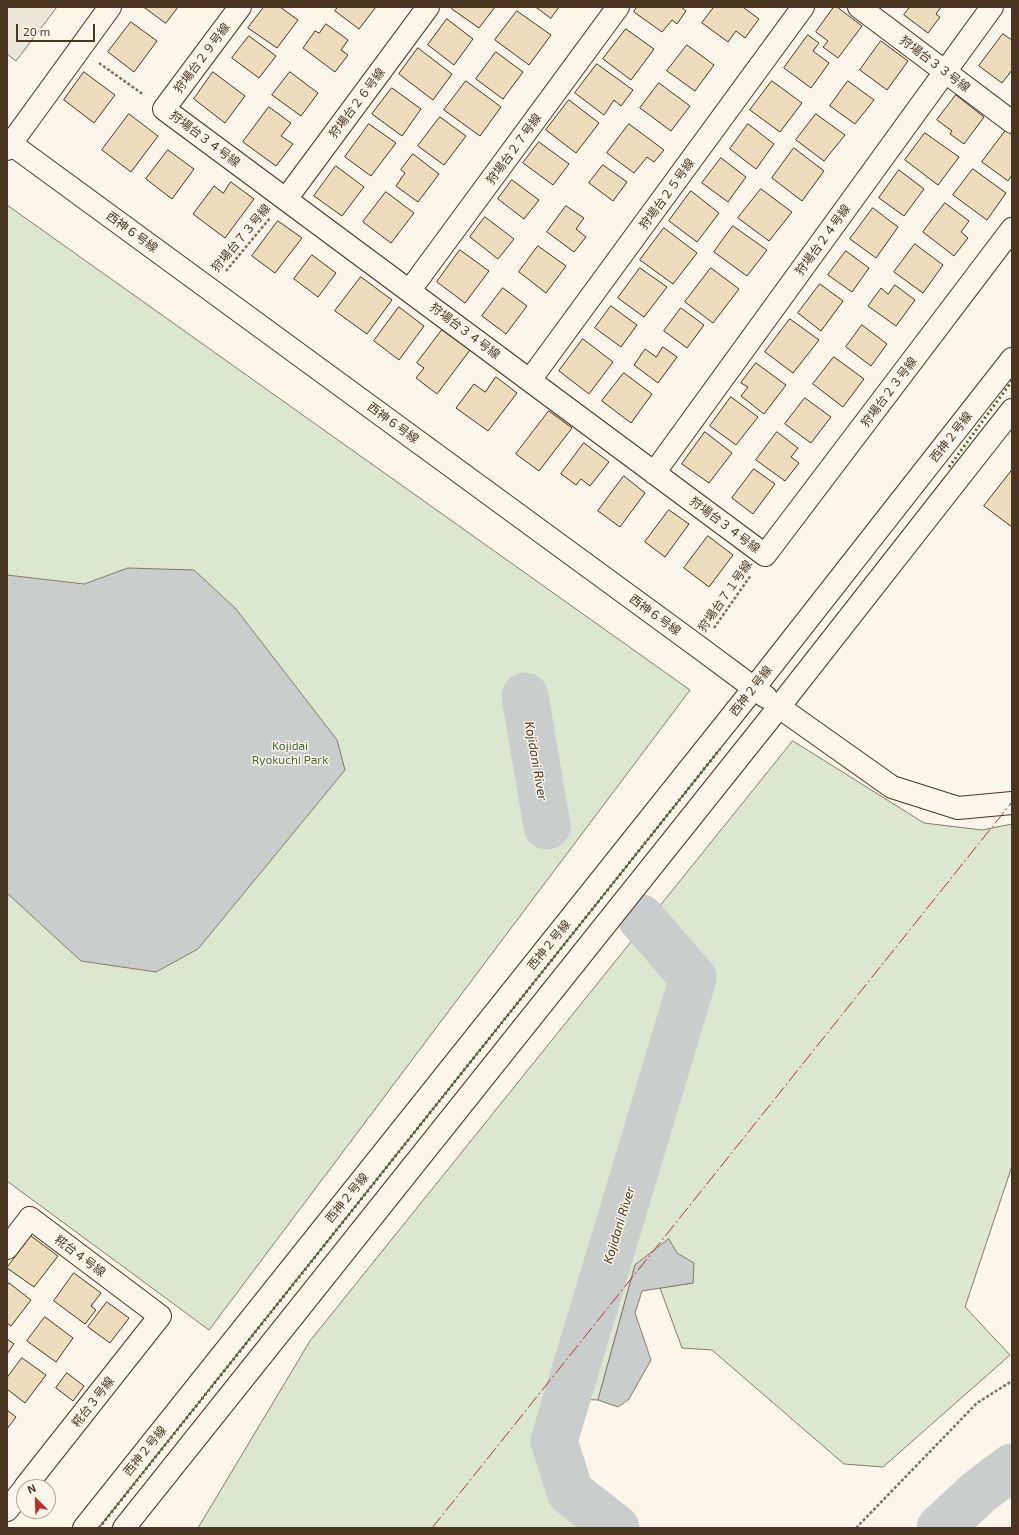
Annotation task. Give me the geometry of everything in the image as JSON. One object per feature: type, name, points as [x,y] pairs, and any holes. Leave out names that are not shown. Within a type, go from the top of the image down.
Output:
[{"type":"street","points":[[8,144],[110,7]]},
{"type":"street","name":"狩場台２９号線","points":[[164,109],[240,7]]},
{"type":"street","name":"狩場台２６号線","points":[[286,199],[428,7]]},
{"type":"street","name":"狩場台２７号線","points":[[410,290],[618,7]]},
{"type":"street","name":"狩場台２５号線","points":[[530,380],[803,7]]},
{"type":"street","name":"狩場台３３号線","points":[[859,7],[1012,122]]},
{"type":"street","name":"狩場台２４号線","points":[[654,473],[992,7]]},
{"type":"street","name":"狩場台３４号線","points":[[164,109],[410,290],[765,555]]},
{"type":"street","name":"西神６号線","points":[[8,144],[700,648],[778,707],[892,787],[958,808],[1012,802]]},
{"type":"street","name":"狩場台２３号線","points":[[765,555],[1012,228]]},
{"type":"street","name":"西神２号線","points":[[84,1528],[754,688],[1012,359]]},
{"type":"street","points":[[124,1528],[778,707],[1012,410]]},
{"type":"street","name":"糀台４号線","points":[[7,1248],[30,1218],[160,1316]]},
{"type":"street","name":"糀台３号線","points":[[32,1479],[160,1316]]},
{"type":"street","name":"糀台３号線","points":[[7,1510],[16,1499]]},
{"type":"path","points":[[79,50],[164,109]]},
{"type":"path","name":"狩場台７３号線","points":[[210,290],[286,199]]},
{"type":"path","name":"狩場台７１号線","points":[[700,648],[765,555]]},
{"type":"path","points":[[856,1528],[977,1403],[1012,1381]]},
{"type":"green space","name":"Kojidai Ryokuchi Park","points":[[7,205],[690,690],[209,1330],[7,1181]]},
{"type":"green space","points":[[793,741],[924,823],[982,830],[1012,824],[1012,1166],[965,1307],[1010,1355],[883,1467],[844,1464],[712,1350],[682,1348],[660,1288],[693,1283],[635,1265],[598,1400],[559,1398],[542,1431],[544,1473],[549,1491],[559,1508],[579,1528],[198,1528],[310,1341]]},
{"type":"shaded area","points":[[7,7],[57,7],[16,61],[7,54]]},
{"type":"shaded area","points":[[128,568],[194,570],[236,609],[337,740],[345,770],[198,949],[156,972],[81,961],[7,893],[7,575],[84,584]]},
{"type":"shaded area","points":[[669,1239],[677,1253],[694,1263],[693,1283],[642,1291],[635,1313],[651,1360],[629,1399],[618,1407],[598,1400],[635,1265]]},
{"type":"building","points":[[144,7],[178,7],[166,23]]},
{"type":"building","points":[[264,7],[280,7],[298,20],[277,48],[248,28]]},
{"type":"building","points":[[338,7],[376,7],[359,29],[335,11]]},
{"type":"building","points":[[453,7],[495,7],[479,28],[452,9]]},
{"type":"building","points":[[536,7],[559,7],[551,18]]},
{"type":"building","points":[[637,7],[681,7],[686,11],[677,24],[672,20],[662,32],[634,12]]},
{"type":"building","points":[[714,7],[743,7],[759,19],[745,38],[736,31],[728,42],[702,23]]},
{"type":"building","points":[[834,7],[837,7],[862,26],[838,58],[823,47],[828,41],[816,32]]},
{"type":"building","points":[[910,7],[941,7],[936,14],[940,17],[928,33],[904,15]]},
{"type":"building","points":[[517,11],[551,35],[529,65],[495,40]]},
{"type":"building","points":[[447,19],[473,39],[454,65],[428,45]]},
{"type":"building","points":[[131,22],[157,41],[134,72],[108,52]]},
{"type":"building","points":[[326,24],[348,40],[341,50],[348,55],[335,72],[303,48],[315,31],[319,33]]},
{"type":"building","points":[[626,29],[654,49],[631,80],[603,59]]},
{"type":"building","points":[[1003,34],[1012,40],[1012,70],[1002,83],[979,66]]},
{"type":"building","points":[[808,35],[819,43],[813,51],[829,63],[811,88],[784,68]]},
{"type":"building","points":[[249,36],[276,56],[259,78],[232,58]]},
{"type":"building","points":[[881,41],[908,61],[887,90],[860,70]]},
{"type":"building","points":[[687,45],[714,65],[695,91],[667,71]]},
{"type":"building","points":[[418,48],[452,74],[433,100],[399,74]]},
{"type":"building","points":[[496,52],[523,72],[503,99],[476,79]]},
{"type":"building","points":[[597,64],[633,90],[621,106],[614,100],[604,115],[575,93]]},
{"type":"building","points":[[84,72],[115,95],[94,123],[64,100]]},
{"type":"building","points":[[213,72],[245,96],[225,123],[194,99]]},
{"type":"building","points":[[290,72],[318,93],[301,116],[272,95]]},
{"type":"building","points":[[466,81],[501,107],[480,136],[444,110]]},
{"type":"building","points":[[772,81],[802,103],[780,132],[750,110]]},
{"type":"building","points":[[848,81],[874,100],[855,124],[830,106]]},
{"type":"building","points":[[659,83],[690,106],[671,131],[640,108]]},
{"type":"building","points":[[392,88],[421,109],[402,136],[372,114]]},
{"type":"building","points":[[956,95],[984,117],[964,144],[950,134],[952,131],[937,120]]},
{"type":"building","points":[[569,100],[599,123],[576,153],[546,130]]},
{"type":"building","points":[[269,107],[291,123],[281,136],[293,144],[276,166],[243,142]]},
{"type":"building","points":[[129,114],[158,136],[131,172],[102,150]]},
{"type":"building","points":[[816,114],[845,135],[824,161],[796,140]]},
{"type":"building","points":[[440,117],[466,136],[444,165],[418,146]]},
{"type":"building","points":[[369,124],[396,143],[371,176],[345,157]]},
{"type":"building","points":[[629,124],[664,150],[654,162],[647,157],[634,173],[607,153]]},
{"type":"building","points":[[748,124],[774,144],[756,169],[730,149]]},
{"type":"building","points":[[1006,130],[1012,134],[1012,175],[1008,181],[982,162]]},
{"type":"building","points":[[925,133],[959,157],[938,185],[905,160]]},
{"type":"building","points":[[539,142],[569,164],[553,185],[523,163]]},
{"type":"building","points":[[794,148],[824,171],[802,201],[772,178]]},
{"type":"building","points":[[168,150],[194,169],[172,199],[146,179]]},
{"type":"building","points":[[413,154],[439,174],[418,202],[396,186],[405,173],[401,170]]},
{"type":"building","points":[[721,158],[746,177],[728,202],[702,183]]},
{"type":"building","points":[[603,165],[627,182],[613,201],[589,183]]},
{"type":"building","points":[[336,166],[364,187],[342,216],[314,196]]},
{"type":"building","points":[[973,169],[1006,193],[987,220],[953,195]]},
{"type":"building","points":[[899,170],[924,189],[904,216],[879,198]]},
{"type":"building","points":[[512,180],[539,200],[524,219],[498,199]]},
{"type":"building","points":[[231,182],[254,199],[225,238],[193,214],[214,186],[223,193]]},
{"type":"building","points":[[761,189],[792,212],[769,241],[738,218]]},
{"type":"building","points":[[691,191],[719,213],[697,242],[669,221]]},
{"type":"building","points":[[386,192],[414,213],[391,243],[363,222]]},
{"type":"building","points":[[945,203],[969,221],[961,232],[968,238],[954,256],[923,232]]},
{"type":"building","points":[[566,206],[584,218],[576,229],[586,237],[574,252],[547,232]]},
{"type":"building","points":[[873,208],[898,227],[876,258],[850,239]]},
{"type":"building","points":[[485,217],[514,239],[498,259],[470,237]]},
{"type":"building","points":[[278,221],[302,238],[275,273],[252,256]]},
{"type":"building","points":[[733,226],[767,250],[747,276],[714,252]]},
{"type":"building","points":[[664,228],[697,253],[673,284],[640,260]]},
{"type":"building","points":[[915,244],[943,265],[923,293],[894,272]]},
{"type":"building","points":[[538,246],[566,266],[546,293],[519,272]]},
{"type":"building","points":[[460,250],[489,271],[465,303],[437,282]]},
{"type":"building","points":[[846,251],[869,268],[852,292],[828,275]]},
{"type":"building","points":[[312,255],[336,273],[318,297],[294,279]]},
{"type":"building","points":[[640,268],[667,287],[644,317],[618,298]]},
{"type":"building","points":[[711,268],[739,289],[713,323],[685,302]]},
{"type":"building","points":[[361,277],[392,300],[367,334],[335,311]]},
{"type":"building","points":[[820,284],[843,301],[821,331],[798,313]]},
{"type":"building","points":[[895,285],[915,300],[896,326],[868,306],[881,288],[888,294]]},
{"type":"building","points":[[503,288],[527,306],[506,334],[482,316]]},
{"type":"building","points":[[611,306],[637,325],[621,347],[595,328]]},
{"type":"building","points":[[399,307],[424,326],[399,360],[374,341]]},
{"type":"building","points":[[681,308],[704,325],[687,348],[664,331]]},
{"type":"building","points":[[790,319],[819,340],[793,373],[765,352]]},
{"type":"building","points":[[862,325],[887,344],[871,366],[846,347]]},
{"type":"building","points":[[442,330],[470,350],[437,394],[416,378],[424,368],[417,363]]},
{"type":"building","points":[[583,339],[613,362],[589,394],[559,371]]},
{"type":"building","points":[[663,347],[677,357],[658,383],[634,365],[645,349],[656,357]]},
{"type":"building","points":[[834,357],[864,379],[843,407],[813,384]]},
{"type":"building","points":[[756,363],[786,385],[764,414],[741,396],[748,387],[741,383]]},
{"type":"building","points":[[624,373],[652,394],[631,423],[602,401]]},
{"type":"building","points":[[496,377],[517,393],[488,431],[456,408],[474,384],[485,392]]},
{"type":"building","points":[[731,397],[758,417],[736,445],[710,426]]},
{"type":"building","points":[[805,398],[831,417],[811,443],[785,424]]},
{"type":"building","points":[[549,411],[572,428],[539,471],[516,454]]},
{"type":"building","points":[[705,432],[732,453],[709,483],[682,464]]},
{"type":"building","points":[[777,432],[798,448],[791,457],[799,463],[785,481],[756,460]]},
{"type":"building","points":[[584,443],[609,462],[590,486],[581,479],[576,485],[561,474]]},
{"type":"building","points":[[754,469],[775,484],[753,514],[732,498]]},
{"type":"building","points":[[1012,470],[1012,527],[984,506]]},
{"type":"building","points":[[624,476],[645,493],[620,527],[598,511]]},
{"type":"building","points":[[669,510],[689,524],[665,557],[645,542]]},
{"type":"building","points":[[708,536],[733,555],[709,587],[684,568]]},
{"type":"building","points":[[31,1236],[58,1256],[34,1287],[7,1268]]},
{"type":"building","points":[[74,1273],[101,1293],[91,1306],[96,1310],[85,1324],[54,1301]]},
{"type":"building","points":[[9,1283],[31,1300],[11,1326],[7,1323],[7,1286]]},
{"type":"building","points":[[107,1302],[129,1318],[110,1343],[88,1327]]},
{"type":"building","points":[[45,1317],[73,1338],[56,1362],[27,1341]]},
{"type":"building","points":[[7,1339],[14,1344],[7,1354]]},
{"type":"building","points":[[22,1358],[46,1375],[25,1403],[7,1389],[7,1378]]},
{"type":"building","points":[[67,1373],[84,1386],[73,1401],[56,1388]]},
{"type":"building","points":[[7,1410],[16,1417],[7,1429]]},
{"type":"waterway","name":"Kojidani River","points":[[525,696],[547,826]]},
{"type":"waterway","name":"Kojidani River","points":[[616,1528],[570,1492],[554,1441],[693,978],[641,918]]},
{"type":"waterway","points":[[940,1528],[980,1491],[1012,1467]]},
{"type":"hedge","points":[[949,467],[1012,381]]},
{"type":"hedge","points":[[99,1528],[720,749]]},
{"type":"power","points":[[432,1528],[1012,802]]}]
